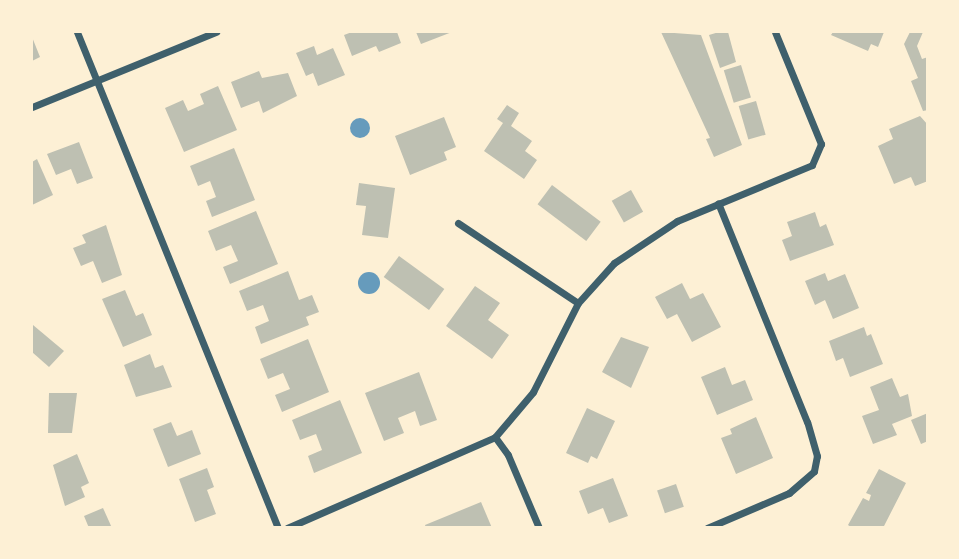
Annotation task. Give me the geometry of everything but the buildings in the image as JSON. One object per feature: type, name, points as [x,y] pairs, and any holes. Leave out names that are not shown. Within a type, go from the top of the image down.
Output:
[{"type":"street","points":[[76,32],[278,527]]},
{"type":"street","points":[[32,107],[216,32]]},
{"type":"street","points":[[287,527],[495,437],[533,392],[578,303],[636,245],[718,203],[805,169],[821,152],[816,129],[775,32]]},
{"type":"street","points":[[707,527],[789,494],[814,471],[817,456],[807,422],[718,203]]},
{"type":"street","points":[[458,223],[578,303]]},
{"type":"street","points":[[495,437],[508,455],[539,527]]},
{"type":"water","points":[[360,118],[367,121],[370,128],[367,135],[360,138],[353,135],[350,128],[353,121]]},
{"type":"water","points":[[369,272],[379,279],[380,283],[373,293],[369,294],[359,287],[358,283],[365,273]]}]
